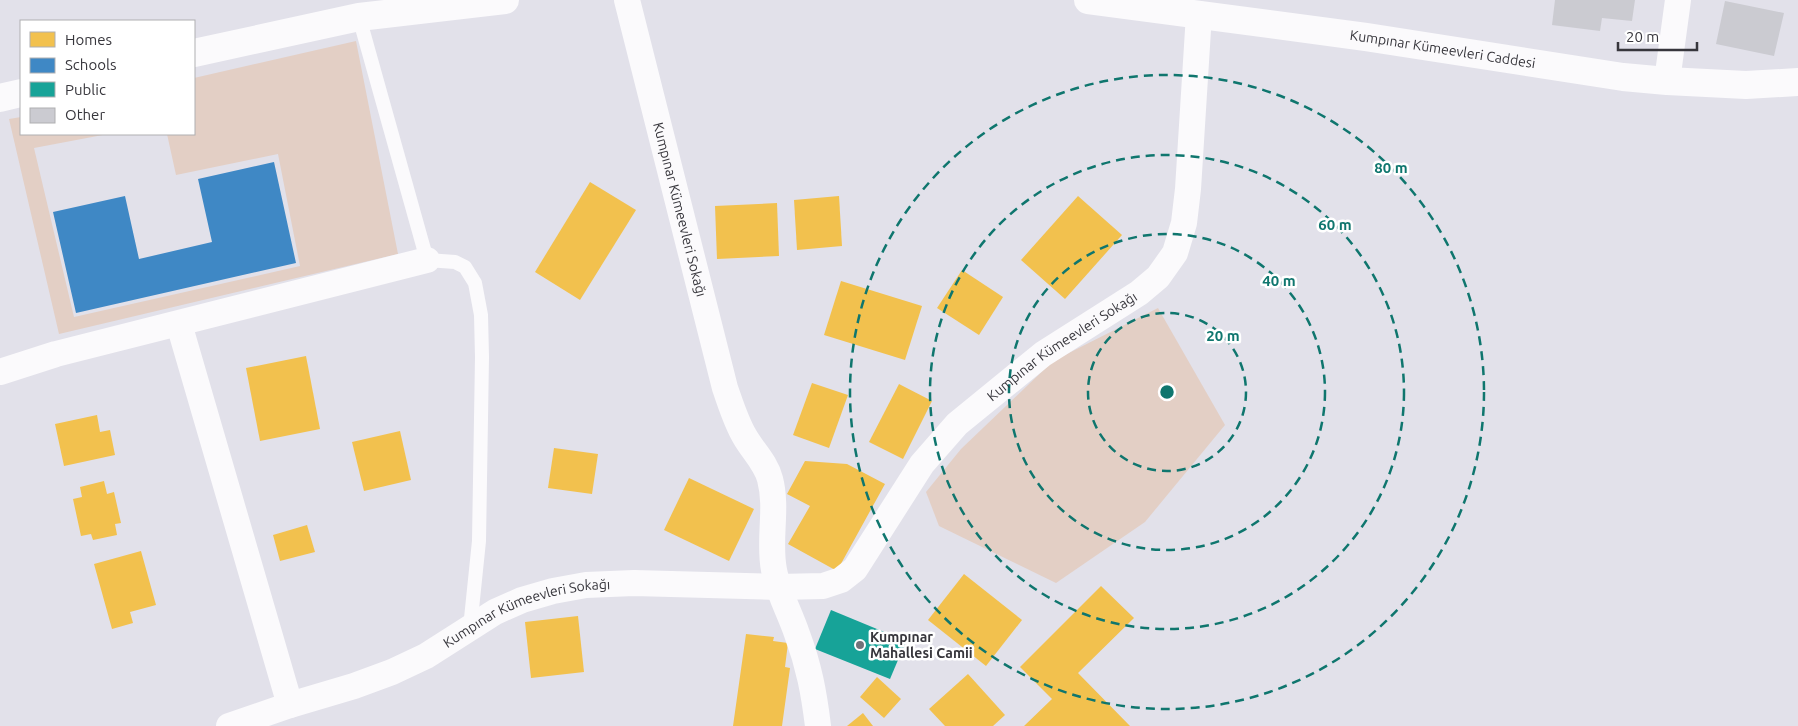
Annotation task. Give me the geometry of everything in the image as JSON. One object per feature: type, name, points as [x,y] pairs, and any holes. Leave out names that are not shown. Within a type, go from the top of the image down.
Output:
[{"type":"street","points":[[195,53],[359,17],[505,0]]},
{"type":"street","name":"Kumpınar Kümeevleri Sokağı","points":[[627,0],[725,388],[733,414],[745,438],[762,461],[770,478],[774,505],[774,569],[778,587],[806,659],[813,687],[818,726]]},
{"type":"street","name":"Kumpınar Kümeevleri Caddesi","points":[[1088,0],[1366,37],[1544,66],[1666,82],[1746,85],[1798,82]]},
{"type":"street","points":[[1666,82],[1678,0]]},
{"type":"street","name":"Kumpınar Kümeevleri Sokağı","points":[[229,726],[392,672],[426,656],[495,612],[522,600],[553,591],[586,585],[643,583],[778,587],[822,586],[841,580],[855,569],[922,464],[958,424],[1043,354],[1139,294],[1158,277],[1175,253],[1184,224],[1188,189],[1199,14]]},
{"type":"street","points":[[0,98],[20,93]]},
{"type":"street","points":[[0,372],[56,354],[427,260]]},
{"type":"street","points":[[179,324],[290,705]]},
{"type":"lane","points":[[359,17],[427,260],[454,262],[465,267],[475,283],[481,315],[479,541],[470,628]]},
{"type":"shaded area","points":[[356,41],[398,254],[59,334],[9,119],[20,117],[20,135],[103,135],[34,148],[74,317],[300,266],[278,154],[176,175],[167,135],[195,135],[195,78]]},
{"type":"shaded area","points":[[1158,308],[1225,425],[1145,522],[1056,583],[939,526],[926,492],[961,449],[1053,361]]},
{"type":"building: Homes","points":[[590,182],[636,210],[580,300],[535,272]]},
{"type":"building: Homes","points":[[839,196],[842,246],[797,250],[794,200]]},
{"type":"building: Homes","points":[[1078,196],[1122,235],[1065,299],[1021,260]]},
{"type":"building: Homes","points":[[777,203],[779,256],[717,259],[715,206]]},
{"type":"building: Homes","points":[[962,270],[1003,297],[979,335],[937,308]]},
{"type":"building: Homes","points":[[841,281],[922,306],[905,360],[824,335]]},
{"type":"building: Homes","points":[[306,356],[320,429],[260,441],[246,368]]},
{"type":"building: Homes","points":[[812,383],[848,395],[829,448],[793,435]]},
{"type":"building: Homes","points":[[899,384],[932,401],[903,459],[869,442]]},
{"type":"building: Homes","points":[[97,415],[100,432],[110,430],[115,455],[64,466],[55,424]]},
{"type":"building: Homes","points":[[400,431],[411,480],[364,491],[352,442]]},
{"type":"building: Homes","points":[[554,448],[598,454],[592,494],[548,488]]},
{"type":"building: Homes","points":[[805,461],[847,464],[885,484],[837,571],[788,544],[810,506],[787,494]]},
{"type":"building: Homes","points":[[689,478],[754,509],[729,561],[664,530]]},
{"type":"building: Homes","points":[[104,481],[107,494],[114,492],[121,523],[115,524],[117,535],[93,540],[91,534],[81,536],[73,499],[82,497],[80,487]]},
{"type":"building: Homes","points":[[307,525],[315,552],[280,561],[273,535]]},
{"type":"building: Homes","points":[[141,551],[156,605],[130,612],[133,623],[112,629],[94,564]]},
{"type":"building: Homes","points":[[964,574],[1022,620],[986,666],[928,620]]},
{"type":"building: Homes","points":[[1101,586],[1134,618],[1078,673],[1130,726],[1024,726],[1052,699],[1020,667]]},
{"type":"building: Homes","points":[[578,616],[584,672],[531,678],[525,622]]},
{"type":"building: Homes","points":[[746,634],[774,637],[773,641],[788,643],[785,667],[790,668],[782,726],[733,726]]},
{"type":"building: Homes","points":[[968,674],[1005,715],[993,726],[945,726],[929,709]]},
{"type":"building: Homes","points":[[877,677],[901,699],[884,718],[860,697]]},
{"type":"building: Homes","points":[[863,713],[873,726],[847,726]]},
{"type":"building: Schools","points":[[274,162],[296,263],[76,313],[53,212],[125,196],[139,259],[212,242],[198,179]]},
{"type":"building: Public","name":"Kumpınar Mahallesi Camii","points":[[831,610],[906,641],[890,679],[815,649]]},
{"type":"building: Other","points":[[1555,0],[1635,0],[1632,21],[1602,18],[1600,31],[1552,25]]},
{"type":"building: Other","points":[[1725,1],[1784,13],[1774,56],[1716,44]]},
{"type":"place","name":"Kumpınar Mahallesi Camii","points":[[860,645]]}]
